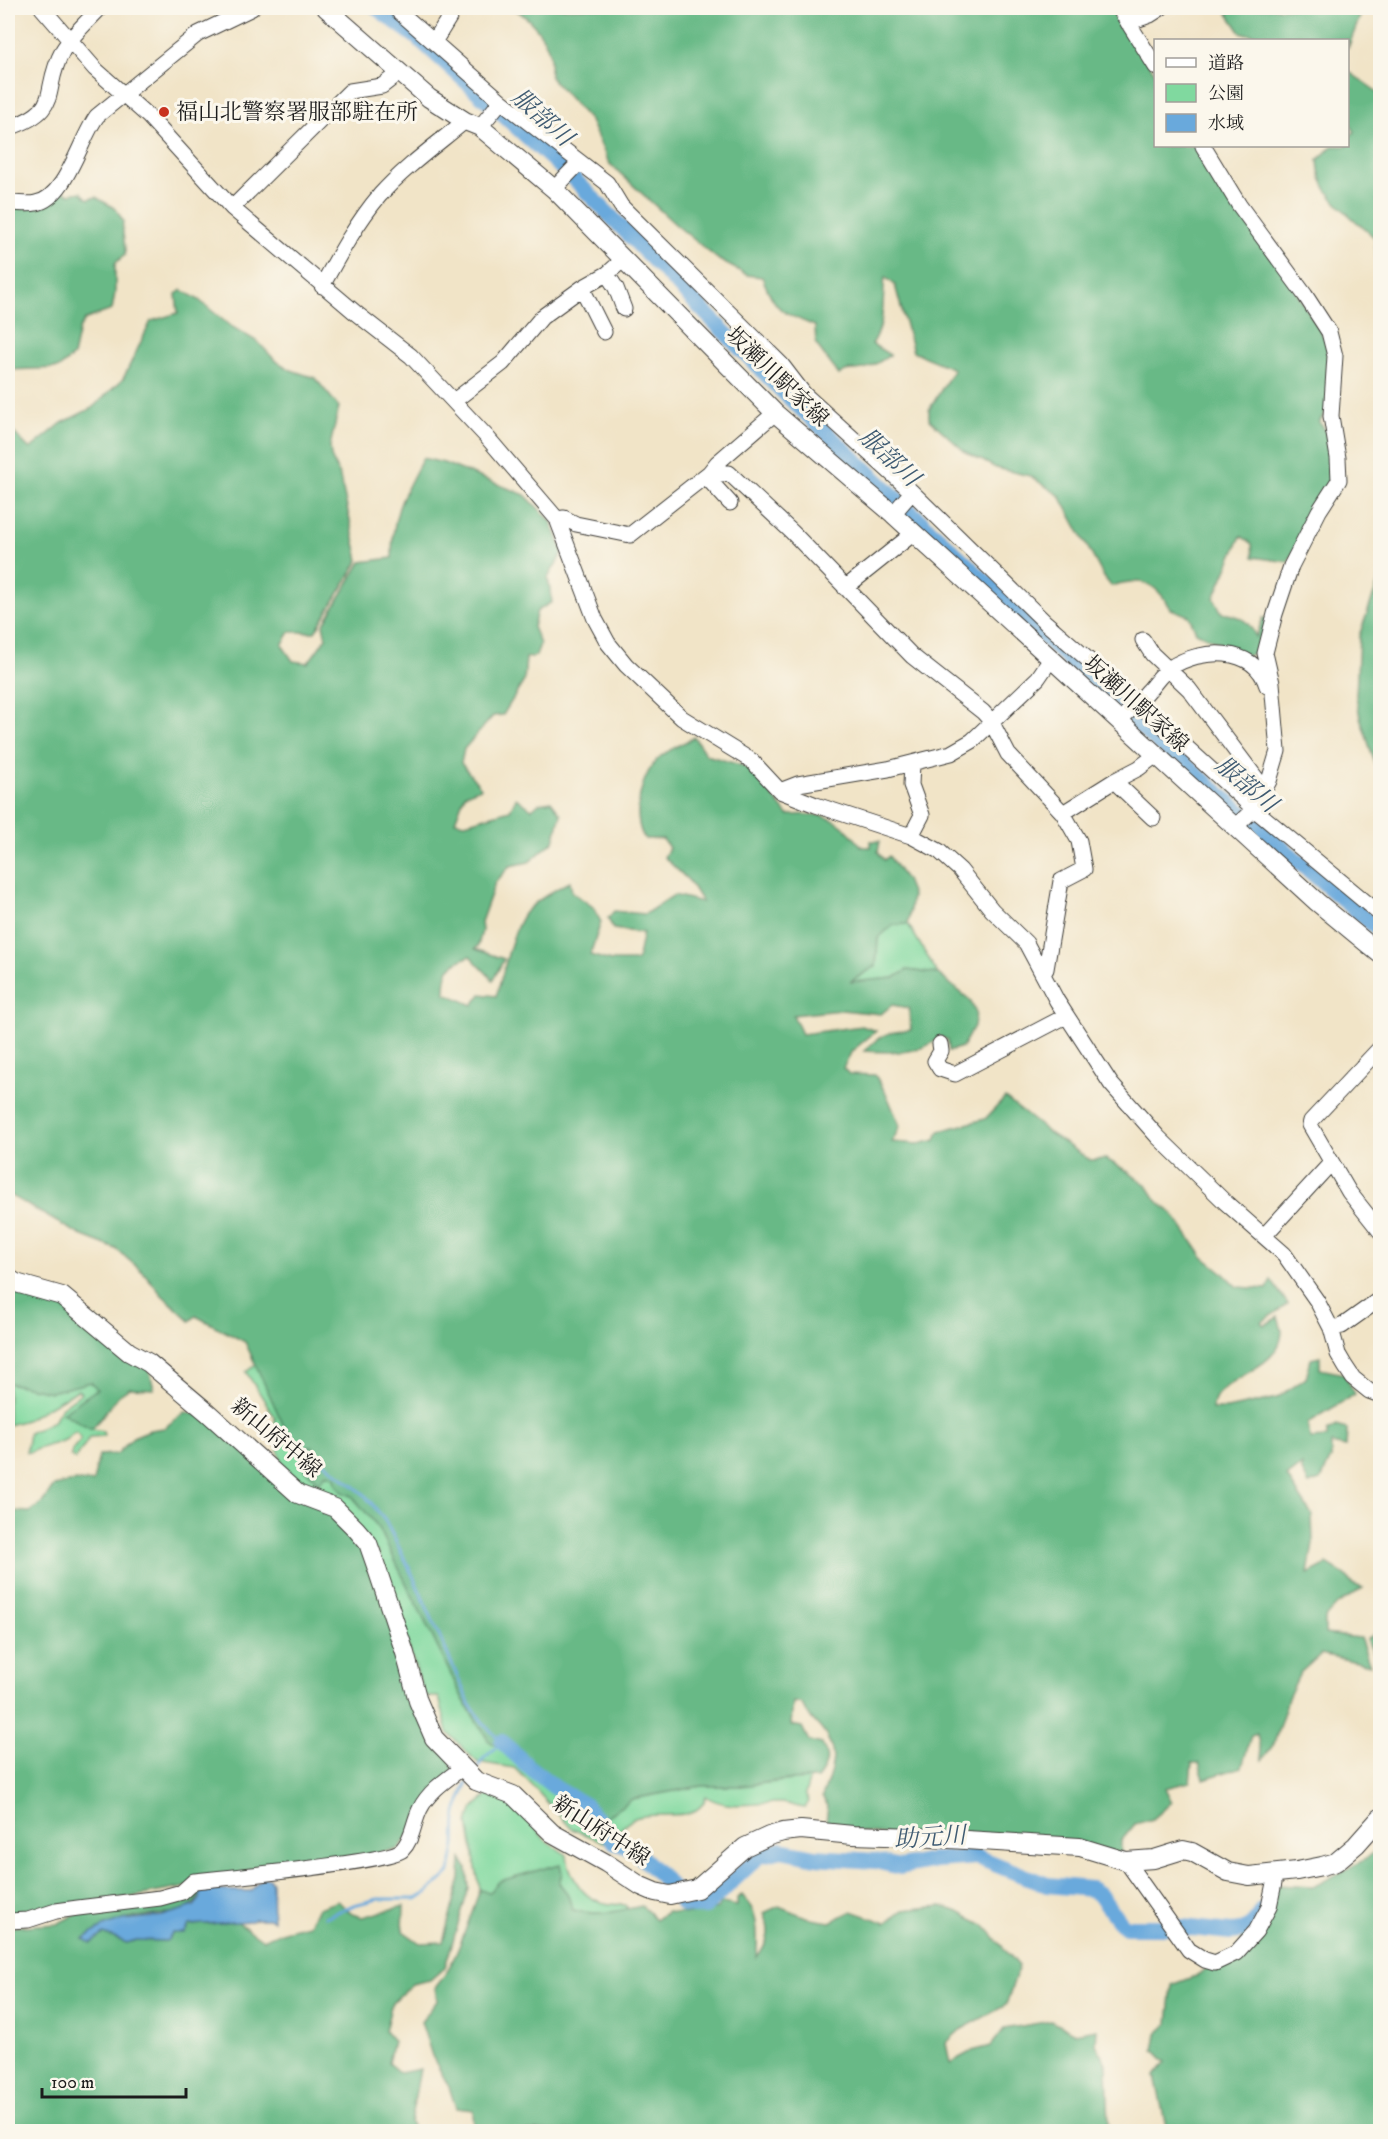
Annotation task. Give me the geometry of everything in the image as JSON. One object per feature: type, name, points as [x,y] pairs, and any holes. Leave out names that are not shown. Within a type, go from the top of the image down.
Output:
[{"type":"main road","name":"坂瀬川駅家線","points":[[326,8],[429,98],[477,122],[556,187],[775,413],[895,512],[914,533],[1120,719],[1156,755],[1237,825],[1317,902],[1380,954]]},
{"type":"main road","name":"新山府中線","points":[[8,1278],[16,1283],[62,1296],[129,1352],[149,1363],[191,1398],[298,1494],[334,1508],[356,1528],[368,1543],[405,1653],[418,1701],[434,1738],[476,1781],[513,1795],[552,1833],[655,1892],[677,1894],[697,1889],[745,1847],[783,1832],[801,1830],[853,1835],[1080,1847],[1126,1861],[1154,1859],[1183,1850],[1192,1852],[1227,1872],[1249,1876],[1336,1862],[1356,1845],[1380,1818]]},
{"type":"street","points":[[42,8],[95,69],[149,117],[232,208],[322,286],[411,356],[454,400],[557,519],[595,619],[608,643],[626,665],[682,718],[752,761],[780,791],[911,836],[939,851],[960,870],[992,910],[1026,943],[1066,1016],[1111,1084],[1158,1137],[1225,1202],[1284,1254],[1317,1301],[1331,1328],[1338,1354],[1353,1378],[1369,1391],[1380,1395]]},
{"type":"street","points":[[8,128],[28,121],[39,114],[46,105],[56,66],[71,39],[100,8]]},
{"type":"street","points":[[8,200],[12,203],[36,203],[54,193],[63,182],[90,125],[97,116],[198,34],[252,8]]},
{"type":"street","points":[[395,8],[500,102],[578,164],[607,183],[621,206],[781,364],[804,394],[912,492],[1047,623],[1252,810],[1380,914]]},
{"type":"street","points":[[434,42],[455,8]]},
{"type":"street","points":[[1119,8],[1154,65]]},
{"type":"street","points":[[1128,23],[1150,15],[1161,8]]},
{"type":"street","points":[[232,208],[350,91],[382,86],[400,72]]},
{"type":"street","points":[[322,286],[359,224],[380,195],[418,159],[477,122],[500,102]]},
{"type":"street","points":[[1204,147],[1239,205],[1305,295],[1329,332],[1335,356],[1331,416],[1339,480],[1319,512],[1291,566],[1275,614],[1265,653],[1272,683],[1278,751],[1265,790],[1252,810],[1237,825]]},
{"type":"street","points":[[556,187],[578,164]]},
{"type":"street","points":[[454,400],[503,363],[542,316],[582,288],[607,274],[624,259]]},
{"type":"street","points":[[607,274],[616,288],[624,309]]},
{"type":"street","points":[[582,288],[604,332]]},
{"type":"street","points":[[557,519],[564,518],[576,524],[630,535],[709,473],[717,463],[775,413]]},
{"type":"street","points":[[709,473],[710,481],[730,503]]},
{"type":"street","points":[[709,473],[712,475],[729,473],[792,532],[912,656],[991,721],[1008,754],[1063,813],[1079,841],[1084,869],[1061,880],[1046,969],[1042,970]]},
{"type":"street","points":[[895,512],[912,492]]},
{"type":"street","points":[[845,588],[914,533]]},
{"type":"street","points":[[1143,640],[1152,654],[1189,689],[1265,790]]},
{"type":"street","points":[[1120,719],[1137,704],[1167,669],[1192,656],[1237,656],[1253,663],[1263,675],[1274,705]]},
{"type":"street","points":[[780,791],[798,784],[912,763],[951,753],[972,741],[1038,678],[1051,659]]},
{"type":"street","points":[[1063,813],[1139,768],[1156,755]]},
{"type":"street","points":[[911,836],[922,815],[911,785],[912,763]]},
{"type":"street","points":[[1114,781],[1153,818]]},
{"type":"street","points":[[940,1044],[941,1051],[935,1061],[940,1069],[955,1074],[1066,1016]]},
{"type":"street","points":[[1380,1048],[1311,1121],[1313,1132],[1349,1192],[1380,1231]]},
{"type":"street","points":[[1264,1236],[1331,1163]]},
{"type":"street","points":[[1331,1328],[1342,1326],[1380,1299]]},
{"type":"street","points":[[8,1921],[28,1920],[67,1910],[160,1898],[182,1892],[194,1881],[355,1862],[400,1853],[409,1841],[419,1811],[427,1797],[462,1768]]},
{"type":"street","points":[[1126,1861],[1189,1950],[1215,1963],[1236,1953],[1256,1931],[1269,1906],[1274,1883],[1271,1874]]},
{"type":"green space","points":[[512,8],[1115,8],[1154,71],[1154,147],[1199,147],[1270,250],[1328,346],[1329,407],[1319,422],[1327,432],[1336,476],[1288,562],[1253,557],[1252,544],[1241,536],[1214,598],[1222,613],[1243,619],[1256,637],[1263,618],[1271,618],[1259,652],[1245,656],[1196,632],[1189,616],[1171,609],[1159,592],[1147,584],[1131,582],[1111,586],[1060,496],[1030,476],[996,468],[964,451],[929,419],[929,410],[954,369],[913,352],[895,285],[885,277],[880,328],[872,344],[890,355],[870,367],[847,371],[839,375],[816,344],[815,326],[781,309],[771,297],[762,277],[747,275],[719,260],[675,224],[609,163],[590,121],[550,77],[550,55],[544,39],[518,11]]},
{"type":"green space","points":[[1224,8],[1355,8],[1361,14],[1349,45],[1349,39],[1269,39],[1270,37],[1241,33]]},
{"type":"green space","points":[[1349,72],[1380,94],[1380,281],[1375,238],[1338,204],[1324,184],[1319,172],[1318,160],[1331,147],[1349,147],[1349,135],[1355,132],[1349,123]]},
{"type":"green space","points":[[62,190],[69,194],[81,192],[88,199],[96,197],[116,209],[123,221],[125,255],[115,263],[115,293],[112,310],[86,319],[79,329],[73,356],[59,368],[8,370],[8,204]]},
{"type":"green space","points":[[182,290],[199,300],[229,325],[258,342],[276,361],[291,370],[315,378],[339,407],[330,446],[331,456],[340,477],[359,560],[315,632],[290,632],[282,645],[293,661],[308,663],[326,638],[323,625],[361,562],[392,558],[396,517],[409,484],[423,458],[444,463],[525,495],[551,521],[563,552],[548,578],[552,602],[537,611],[533,627],[540,644],[536,656],[526,658],[524,681],[503,715],[493,716],[464,749],[461,763],[481,788],[465,794],[455,821],[465,823],[510,810],[516,798],[532,809],[539,803],[551,801],[561,814],[554,841],[529,862],[510,866],[495,883],[481,922],[482,931],[475,949],[504,959],[493,980],[470,956],[452,965],[449,969],[445,993],[473,1005],[481,994],[496,996],[512,942],[524,914],[540,900],[570,881],[572,892],[593,907],[601,922],[590,955],[611,961],[637,961],[643,933],[613,929],[608,918],[614,911],[645,914],[674,895],[702,902],[689,881],[664,857],[669,848],[663,839],[645,839],[638,819],[643,784],[654,763],[665,753],[694,737],[706,755],[744,766],[762,783],[788,815],[812,815],[830,819],[846,829],[862,847],[871,847],[871,841],[880,841],[878,852],[884,860],[889,856],[906,880],[912,895],[908,924],[893,925],[878,938],[876,966],[850,982],[894,978],[907,970],[938,974],[970,1000],[976,1013],[974,1026],[962,1047],[949,1051],[948,1040],[941,1037],[923,1047],[904,1052],[864,1051],[885,1035],[911,1030],[909,1008],[892,1005],[881,1014],[841,1010],[793,1015],[802,1034],[862,1026],[876,1031],[852,1051],[843,1068],[849,1074],[875,1075],[886,1093],[900,1126],[892,1142],[918,1144],[936,1140],[939,1131],[985,1119],[1005,1098],[1049,1133],[1090,1160],[1106,1159],[1148,1187],[1157,1201],[1173,1214],[1202,1256],[1237,1287],[1267,1289],[1271,1280],[1288,1304],[1262,1322],[1265,1325],[1278,1317],[1282,1331],[1280,1343],[1266,1361],[1234,1381],[1217,1395],[1212,1409],[1227,1409],[1277,1398],[1306,1378],[1311,1359],[1320,1357],[1320,1369],[1344,1374],[1355,1394],[1308,1423],[1310,1439],[1327,1438],[1327,1431],[1337,1426],[1347,1429],[1346,1447],[1331,1444],[1331,1458],[1321,1480],[1309,1484],[1302,1471],[1302,1465],[1287,1477],[1312,1515],[1313,1543],[1308,1574],[1327,1564],[1345,1575],[1352,1584],[1363,1588],[1337,1605],[1325,1618],[1325,1634],[1360,1638],[1370,1665],[1321,1654],[1300,1673],[1288,1698],[1274,1744],[1262,1760],[1257,1734],[1251,1736],[1242,1767],[1204,1779],[1199,1763],[1192,1763],[1190,1782],[1165,1788],[1172,1802],[1153,1819],[1135,1824],[1121,1841],[1121,1853],[825,1829],[828,1806],[822,1797],[832,1763],[831,1747],[822,1730],[802,1704],[793,1702],[791,1725],[802,1727],[809,1741],[822,1744],[826,1754],[825,1766],[817,1779],[786,1780],[741,1786],[701,1786],[632,1799],[604,1818],[564,1796],[488,1740],[463,1699],[379,1528],[352,1496],[342,1492],[336,1484],[335,1477],[326,1474],[319,1483],[305,1469],[314,1463],[312,1447],[294,1448],[245,1342],[196,1316],[190,1321],[162,1295],[144,1273],[116,1249],[80,1235],[8,1194],[8,427],[30,449],[62,423],[92,408],[123,379],[151,321],[178,313],[176,294]]},
{"type":"green space","points":[[1380,577],[1380,779],[1360,717],[1356,696],[1359,636]]},
{"type":"green space","points":[[908,924],[938,974],[907,970],[894,978],[848,983],[876,966],[878,938],[893,925]]},
{"type":"green space","points":[[8,1284],[68,1308],[149,1368],[154,1389],[130,1388],[118,1396],[92,1429],[62,1413],[97,1389],[91,1382],[51,1392],[8,1383]]},
{"type":"green space","points":[[257,1364],[293,1448],[312,1446],[314,1463],[306,1469],[335,1477],[342,1491],[352,1496],[379,1528],[463,1699],[488,1740],[564,1796],[604,1818],[632,1799],[701,1786],[741,1786],[810,1778],[805,1794],[809,1801],[805,1808],[781,1803],[732,1805],[714,1801],[706,1796],[702,1805],[686,1814],[635,1818],[606,1843],[572,1829],[514,1768],[477,1762],[448,1733],[439,1697],[425,1697],[378,1553],[305,1491],[287,1472],[281,1461],[274,1434],[275,1417],[246,1372]]},
{"type":"green space","points":[[90,1382],[97,1388],[92,1429],[103,1431],[104,1436],[90,1437],[75,1459],[71,1456],[72,1450],[81,1439],[76,1431],[65,1440],[26,1453],[29,1433],[54,1421],[61,1408],[81,1393],[78,1390],[26,1420],[8,1425],[8,1383],[51,1392]]},
{"type":"green space","points":[[185,1412],[206,1416],[350,1526],[454,1770],[399,1849],[8,1919],[8,1511],[30,1512],[42,1503],[54,1486],[76,1481],[93,1482],[99,1455],[117,1454],[133,1437],[150,1430],[164,1428]]},
{"type":"green space","points":[[1380,1630],[1380,1663],[1366,1640]]},
{"type":"green space","points":[[488,1795],[510,1804],[528,1819],[546,1841],[567,1855],[575,1880],[583,1891],[593,1899],[626,1905],[628,1909],[600,1913],[573,1910],[567,1893],[559,1883],[562,1873],[489,1892],[480,1890],[468,1823],[474,1808]]},
{"type":"green space","points":[[1380,1847],[1380,2131],[1167,2131],[1155,2076],[1166,2062],[1154,2050],[1157,2034],[1168,2024],[1172,1985],[1199,1975],[1210,1965],[1230,1961],[1277,1885],[1313,1887],[1366,1859]]},
{"type":"green space","points":[[461,1858],[467,1868],[469,1888],[445,1967],[430,1980],[412,1984],[392,2003],[385,2031],[393,2041],[388,2063],[400,2073],[420,2069],[410,2123],[415,2131],[8,2132],[8,1927],[57,1924],[78,1913],[201,1890],[197,1900],[190,1907],[169,1914],[123,1920],[91,1943],[104,1934],[127,1943],[136,1940],[166,1941],[172,1933],[189,1925],[238,1922],[263,1940],[284,1931],[308,1925],[318,1908],[338,1901],[352,1914],[362,1917],[404,1906],[403,1931],[420,1943],[443,1942],[460,1879]]},
{"type":"green space","points":[[560,1864],[562,1873],[559,1883],[567,1893],[573,1910],[583,1912],[608,1912],[642,1906],[656,1919],[667,1912],[688,1914],[717,1909],[722,1903],[737,1906],[737,1898],[742,1895],[755,1916],[757,1957],[768,1936],[764,1913],[779,1906],[811,1919],[830,1922],[852,1911],[886,1923],[903,1910],[941,1906],[957,1911],[984,1925],[1019,1966],[1006,2005],[960,2030],[946,2043],[950,2063],[972,2051],[991,2046],[1004,2029],[1051,2021],[1075,2033],[1097,2029],[1096,2044],[1107,2066],[1109,2131],[474,2131],[473,2110],[456,2108],[449,2087],[432,2056],[421,2022],[437,2001],[435,1988],[456,1954],[480,1890],[489,1892],[500,1881]]},
{"type":"water","points":[[262,1877],[269,1878],[272,1883],[273,1921],[255,1919],[189,1925],[184,1933],[172,1933],[167,1941],[136,1940],[127,1943],[104,1934],[91,1943],[83,1939],[103,1927],[122,1920],[162,1916],[194,1906],[200,1899],[201,1890],[251,1891]]},
{"type":"waterway","name":"服部川","points":[[377,8],[418,38],[575,180],[784,393],[1135,722],[1380,931]]},
{"type":"waterway","points":[[320,1459],[365,1495],[386,1522],[413,1576],[470,1705],[484,1724],[502,1742],[483,1759],[478,1767]]},
{"type":"waterway","name":"助元川","points":[[502,1742],[557,1789],[586,1806],[615,1842],[633,1849],[668,1883],[684,1905],[705,1907],[759,1856],[781,1850],[816,1857],[875,1861],[900,1867],[936,1860],[977,1857],[1047,1885],[1091,1889],[1099,1894],[1126,1927],[1182,1927],[1231,1932],[1246,1929],[1253,1924],[1261,1911]]},
{"type":"waterway","points":[[325,1917],[354,1905],[377,1899],[416,1899],[427,1893],[450,1872],[455,1845],[456,1812],[467,1783]]},
{"type":"place","name":"福山北警察署服部駐在所","points":[[164,112]]}]
